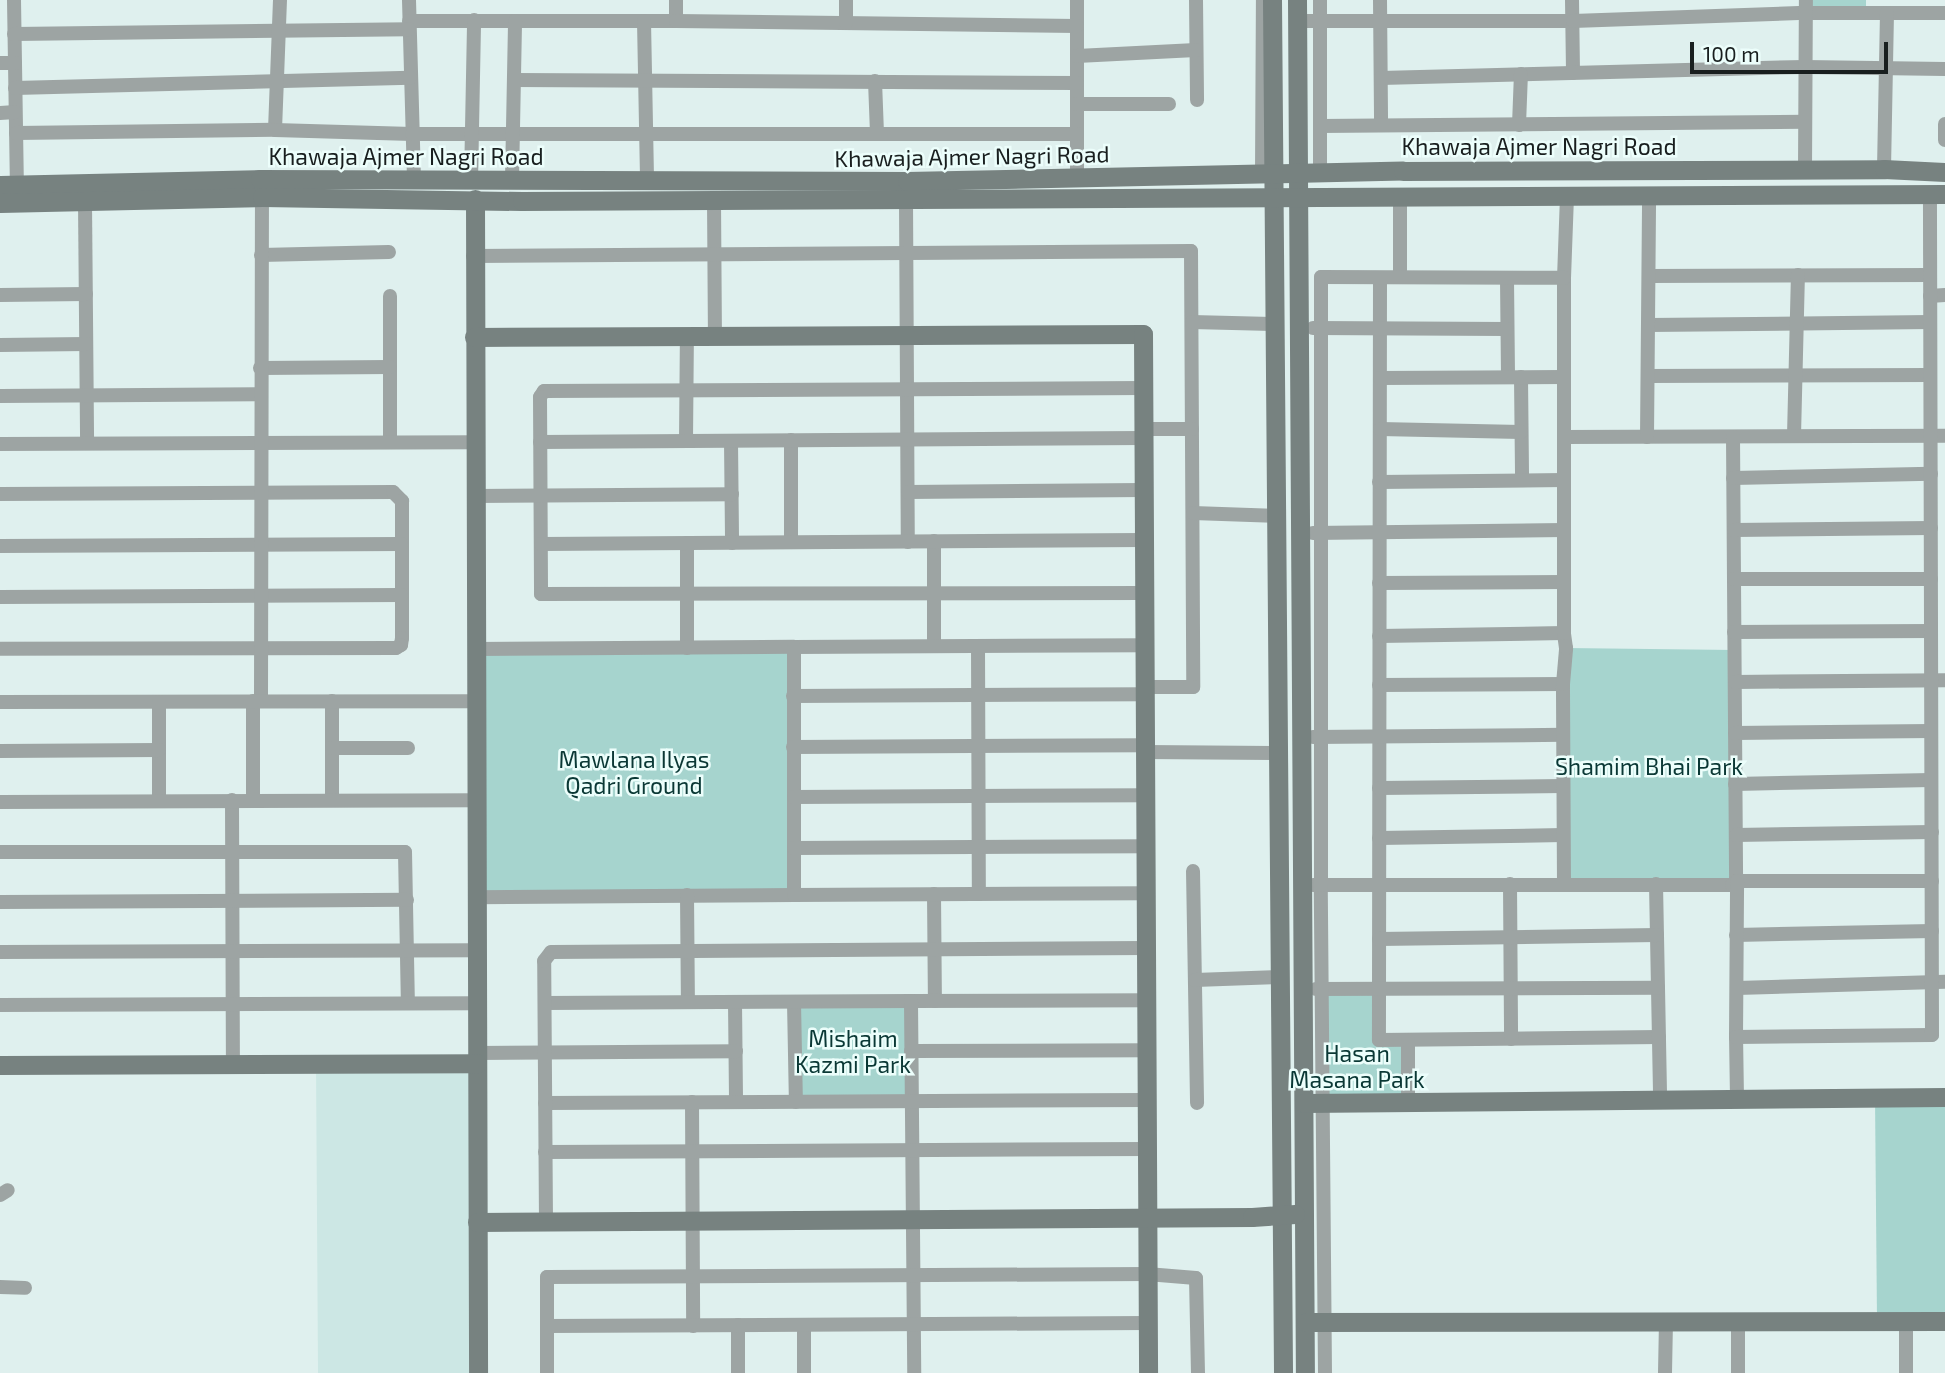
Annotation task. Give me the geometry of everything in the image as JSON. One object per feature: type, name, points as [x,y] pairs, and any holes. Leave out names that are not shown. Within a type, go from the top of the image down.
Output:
[{"type":"main road","points":[[1272,0],[1267,175],[1273,196],[1276,324],[1283,1373]]},
{"type":"main road","points":[[1297,0],[1301,328],[1310,533],[1311,737],[1311,885],[1301,989],[1314,1103],[1305,1213],[1315,1322],[1305,1373]]},
{"type":"main road","name":"Khawaja Ajmer Nagri Road","points":[[0,203],[262,197],[373,190],[599,191],[647,181],[1077,179],[1403,171],[1884,169],[1945,172]]},
{"type":"main road","points":[[1856,170],[1856,195]]},
{"type":"main road","name":"Khawaja Ajmer Nagri Road","points":[[8,185],[260,179],[373,190],[414,182],[473,190],[512,180],[599,191],[714,200],[1298,195],[1938,194]]},
{"type":"main road","points":[[473,190],[478,1373]]},
{"type":"main road","points":[[474,337],[1138,332],[1144,338],[1148,1373]]},
{"type":"main road","points":[[0,1065],[233,1064],[477,1058]]},
{"type":"main road","points":[[1314,1103],[1945,1097]]},
{"type":"main road","points":[[477,1222],[1147,1218],[1305,1213]]},
{"type":"main road","points":[[1315,1322],[1945,1321]]},
{"type":"street","points":[[8,185],[16,133],[15,88],[7,63],[14,34],[13,0]]},
{"type":"street","points":[[275,130],[280,0]]},
{"type":"street","points":[[409,0],[414,182]]},
{"type":"street","points":[[676,0],[676,21]]},
{"type":"street","points":[[846,0],[846,23]]},
{"type":"street","points":[[1077,0],[1077,179]]},
{"type":"street","points":[[1196,0],[1196,100]]},
{"type":"street","points":[[1262,0],[1267,175]]},
{"type":"street","points":[[1320,174],[1321,0]]},
{"type":"street","points":[[1380,0],[1381,125]]},
{"type":"street","points":[[1573,0],[1573,73]]},
{"type":"street","points":[[1297,21],[1573,21],[1806,7],[1887,13],[1945,13]]},
{"type":"street","points":[[1805,171],[1806,7]]},
{"type":"street","points":[[1884,169],[1887,13]]},
{"type":"street","points":[[14,34],[279,30],[474,20],[1077,26]]},
{"type":"street","points":[[473,190],[474,20]]},
{"type":"street","points":[[512,180],[515,21]]},
{"type":"street","points":[[644,21],[647,181]]},
{"type":"street","points":[[1077,56],[1196,50]]},
{"type":"street","points":[[1381,78],[1805,67],[1945,69]]},
{"type":"street","points":[[1519,125],[1521,74]]},
{"type":"street","points":[[15,88],[410,78]]},
{"type":"street","points":[[514,80],[1077,83]]},
{"type":"street","points":[[875,80],[877,133]]},
{"type":"street","points":[[1077,104],[1169,104]]},
{"type":"street","points":[[0,113],[15,113]]},
{"type":"street","points":[[1320,125],[1805,122]]},
{"type":"street","points":[[1945,124],[1945,140]]},
{"type":"street","points":[[16,133],[275,130],[412,134],[1077,134]]},
{"type":"street","points":[[1736,1037],[1932,1035],[1938,982],[1932,931],[1931,731],[1938,680],[1931,631],[1931,474],[1938,436],[1930,375],[1930,322],[1938,295],[1930,275],[1938,194]]},
{"type":"street","points":[[1400,195],[1400,277]]},
{"type":"street","points":[[1564,883],[1564,278],[1567,195]]},
{"type":"street","points":[[1647,437],[1649,196]]},
{"type":"street","points":[[253,800],[261,647],[262,197]]},
{"type":"street","points":[[906,199],[908,541]]},
{"type":"street","points":[[714,200],[715,335]]},
{"type":"street","points":[[85,202],[86,443]]},
{"type":"street","points":[[473,256],[1191,251],[1194,687],[1144,691],[978,695],[793,696]]},
{"type":"street","points":[[261,255],[388,252]]},
{"type":"street","points":[[1794,436],[1798,275]]},
{"type":"street","points":[[1649,276],[1930,275]]},
{"type":"street","points":[[1564,278],[1321,277],[1321,328],[1310,533],[1564,530]]},
{"type":"street","points":[[1380,278],[1379,1040],[1659,1037]]},
{"type":"street","points":[[1507,279],[1507,329],[1521,432],[1521,480]]},
{"type":"street","points":[[0,295],[86,294]]},
{"type":"street","points":[[390,296],[390,442]]},
{"type":"street","points":[[1192,322],[1276,324]]},
{"type":"street","points":[[1649,325],[1930,322]]},
{"type":"street","points":[[1301,328],[1507,329]]},
{"type":"street","points":[[686,441],[687,335]]},
{"type":"street","points":[[0,345],[86,344]]},
{"type":"street","points":[[260,368],[390,367]]},
{"type":"street","points":[[1648,376],[1930,375]]},
{"type":"street","points":[[1380,378],[1564,377]]},
{"type":"street","points":[[1143,388],[541,392],[540,495],[543,596],[1144,593]]},
{"type":"street","points":[[0,396],[260,394]]},
{"type":"street","points":[[540,442],[907,440],[1143,434],[1192,429]]},
{"type":"street","points":[[1380,429],[1521,432]]},
{"type":"street","points":[[1564,437],[1938,436]]},
{"type":"street","points":[[1733,437],[1737,1098]]},
{"type":"street","points":[[791,440],[791,542]]},
{"type":"street","points":[[731,441],[732,542]]},
{"type":"street","points":[[0,444],[474,442]]},
{"type":"street","points":[[1733,478],[1931,474]]},
{"type":"street","points":[[1380,482],[1564,480]]},
{"type":"street","points":[[908,492],[1143,490]]},
{"type":"street","points":[[0,494],[393,492],[402,500],[402,638],[401,645],[396,648],[0,649]]},
{"type":"street","points":[[474,496],[732,494]]},
{"type":"street","points":[[1193,513],[1277,516]]},
{"type":"street","points":[[1734,530],[1931,528]]},
{"type":"street","points":[[541,544],[1143,540]]},
{"type":"street","points":[[933,541],[934,646]]},
{"type":"street","points":[[687,543],[687,648]]},
{"type":"street","points":[[0,545],[401,544]]},
{"type":"street","points":[[1734,579],[1931,579]]},
{"type":"street","points":[[1379,583],[1564,582]]},
{"type":"street","points":[[0,597],[401,595]]},
{"type":"street","points":[[1734,632],[1931,631]]},
{"type":"street","points":[[1379,636],[1564,633]]},
{"type":"street","points":[[475,649],[1144,645]]},
{"type":"street","points":[[978,646],[979,894]]},
{"type":"street","points":[[794,647],[794,895]]},
{"type":"street","points":[[1735,682],[1938,680]]},
{"type":"street","points":[[1379,685],[1563,684]]},
{"type":"street","points":[[332,701],[332,800]]},
{"type":"street","points":[[0,702],[475,701]]},
{"type":"street","points":[[159,702],[159,801]]},
{"type":"street","points":[[1735,733],[1931,731]]},
{"type":"street","points":[[1311,737],[1563,735]]},
{"type":"street","points":[[793,747],[978,746],[1279,753]]},
{"type":"street","points":[[332,748],[408,748]]},
{"type":"street","points":[[0,751],[159,750]]},
{"type":"street","points":[[1735,784],[1931,780]]},
{"type":"street","points":[[1379,788],[1563,786]]},
{"type":"street","points":[[794,797],[1145,794]]},
{"type":"street","points":[[232,800],[233,1064]]},
{"type":"street","points":[[0,802],[475,800]]},
{"type":"street","points":[[1736,835],[1932,832]]},
{"type":"street","points":[[1379,838],[1563,835]]},
{"type":"street","points":[[794,848],[1145,846]]},
{"type":"street","points":[[0,852],[405,852],[408,1003]]},
{"type":"street","points":[[1193,871],[1197,1103]]},
{"type":"street","points":[[1325,1373],[1315,1322],[1314,1103],[1323,989],[1311,885],[1732,885],[1736,881],[1932,881]]},
{"type":"street","points":[[1510,884],[1511,1039]]},
{"type":"street","points":[[1656,884],[1660,1099]]},
{"type":"street","points":[[476,897],[1145,892]]},
{"type":"street","points":[[934,894],[935,1001]]},
{"type":"street","points":[[687,895],[688,1002]]},
{"type":"street","points":[[0,902],[407,900]]},
{"type":"street","points":[[1737,934],[1932,931]]},
{"type":"street","points":[[1379,939],[1657,935]]},
{"type":"street","points":[[546,1221],[544,961],[551,952],[1145,948]]},
{"type":"street","points":[[0,952],[476,950]]},
{"type":"street","points":[[1195,980],[1281,977]]},
{"type":"street","points":[[1737,988],[1938,982]]},
{"type":"street","points":[[1301,989],[1658,988]]},
{"type":"street","points":[[545,1003],[1146,1000]]},
{"type":"street","points":[[911,1001],[914,1373]]},
{"type":"street","points":[[736,1002],[736,1102]]},
{"type":"street","points":[[794,1002],[796,1102]]},
{"type":"street","points":[[0,1005],[477,1003]]},
{"type":"street","points":[[1408,1040],[1408,1101]]},
{"type":"street","points":[[911,1051],[1146,1050]]},
{"type":"street","points":[[477,1058],[545,1052],[736,1051]]},
{"type":"street","points":[[545,1103],[1146,1100]]},
{"type":"street","points":[[692,1102],[694,1326]]},
{"type":"street","points":[[545,1152],[1147,1149]]},
{"type":"street","points":[[547,1373],[547,1277],[1147,1273],[1196,1278],[1198,1373]]},
{"type":"street","points":[[0,1287],[25,1288]]},
{"type":"street","points":[[1665,1373],[1666,1322]]},
{"type":"street","points":[[1738,1322],[1738,1373]]},
{"type":"street","points":[[1906,1322],[1906,1373]]},
{"type":"street","points":[[547,1326],[1147,1323]]},
{"type":"street","points":[[738,1325],[738,1373]]},
{"type":"street","points":[[804,1325],[804,1373]]},
{"type":"shaded area","points":[[316,1063],[477,1063],[478,1373],[318,1373]]},
{"type":"green space","points":[[1806,0],[1866,0],[1866,13],[1806,13]]},
{"type":"green space","name":"Shamim Bhai Park","points":[[1566,648],[1734,650],[1732,885],[1564,883]]},
{"type":"green space","name":"Mawlana Ilyas Qadri Ground","points":[[475,652],[792,653],[792,892],[476,893]]},
{"type":"green space","name":"Hasan Masana Park","points":[[1376,992],[1377,1043],[1407,1044],[1406,1097],[1325,1098],[1325,993]]},
{"type":"green space","name":"Mishaim Kazmi Park","points":[[911,1001],[912,1101],[796,1102],[794,1002]]},
{"type":"green space","points":[[1875,1097],[1945,1097],[1945,1320],[1877,1321]]}]
